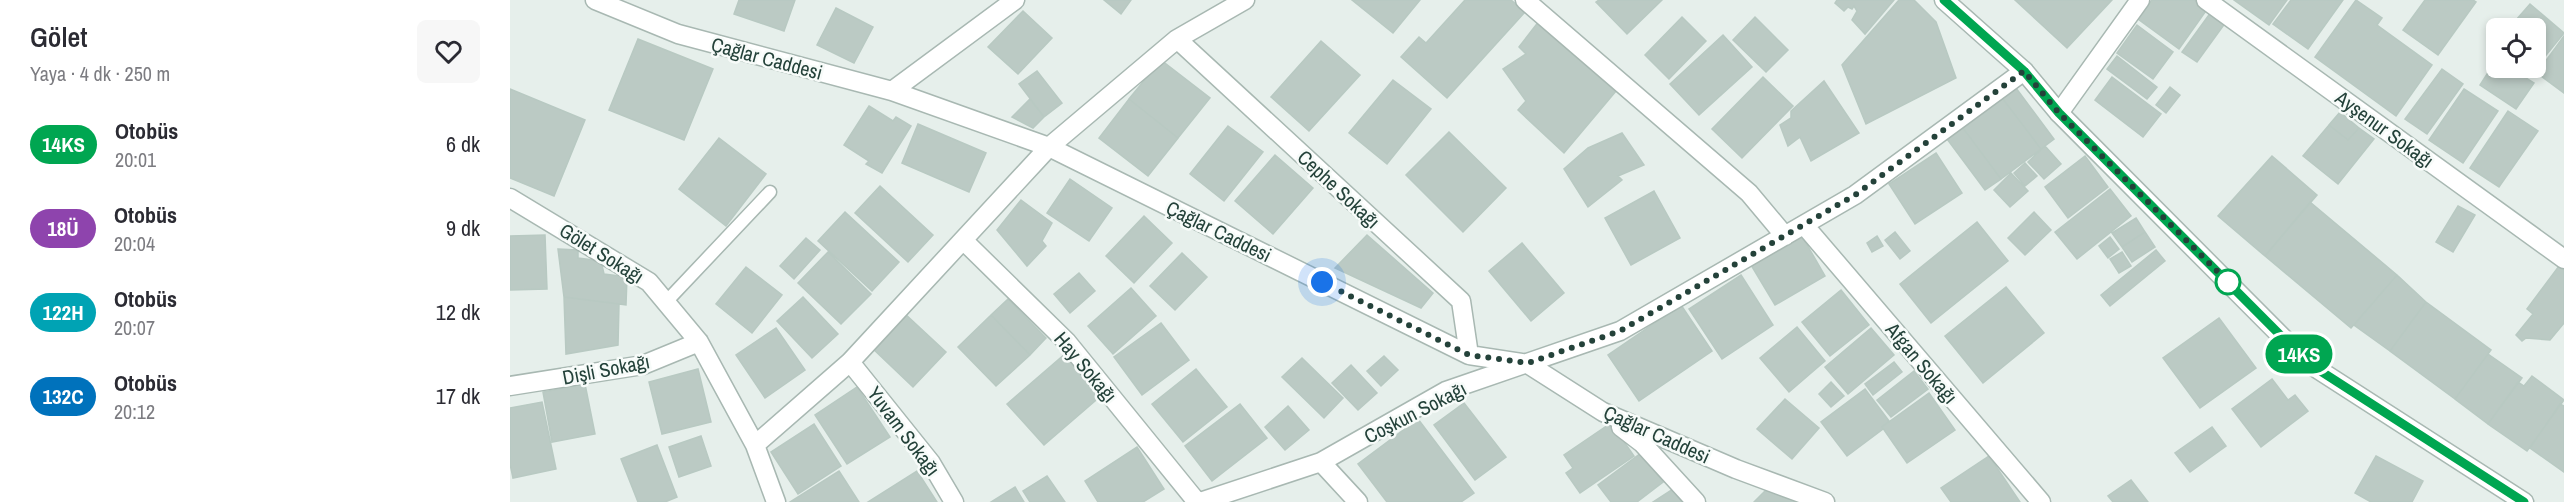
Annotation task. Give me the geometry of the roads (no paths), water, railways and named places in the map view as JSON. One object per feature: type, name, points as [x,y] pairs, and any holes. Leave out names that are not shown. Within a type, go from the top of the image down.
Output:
[{"type":"street","name":"Çağlar Caddesi","points":[[595,0],[678,34],[892,91],[1049,147],[1469,355],[1528,363],[1603,412],[1736,469],[1825,502]]},
{"type":"street","points":[[892,91],[1015,0]]},
{"type":"street","points":[[755,445],[850,362],[1049,147],[1177,39],[1245,0]]},
{"type":"street","points":[[1525,0],[1749,193],[1785,236]]},
{"type":"street","points":[[1944,0],[2024,71],[2059,113],[2308,363],[2524,502]]},
{"type":"street","points":[[2059,113],[2140,0]]},
{"type":"street","name":"Ayşenur Sokağı","points":[[2206,0],[2564,259]]},
{"type":"street","name":"Cephe Sokağı","points":[[1177,39],[1461,301],[1469,355]]},
{"type":"street","name":"Coşkun Sokağı","points":[[1199,502],[1321,462],[1446,391],[1620,331],[1855,195],[2024,71]]},
{"type":"street","name":"Gölet Sokağı","points":[[510,198],[649,282],[699,342],[755,445],[776,502]]},
{"type":"street","name":"Afgan Sokağı","points":[[1804,225],[2041,502]]},
{"type":"street","name":"Hay Sokağı","points":[[964,241],[1067,342],[1199,502]]},
{"type":"street","name":"Dişli Sokağı","points":[[510,386],[643,365],[699,342]]},
{"type":"street","name":"Yuvam Sokağı","points":[[850,362],[932,463],[954,502]]},
{"type":"street","points":[[1603,412],[1642,443],[1696,502]]},
{"type":"street","points":[[1321,462],[1358,502]]},
{"type":"lane","points":[[666,302],[770,192]]}]
